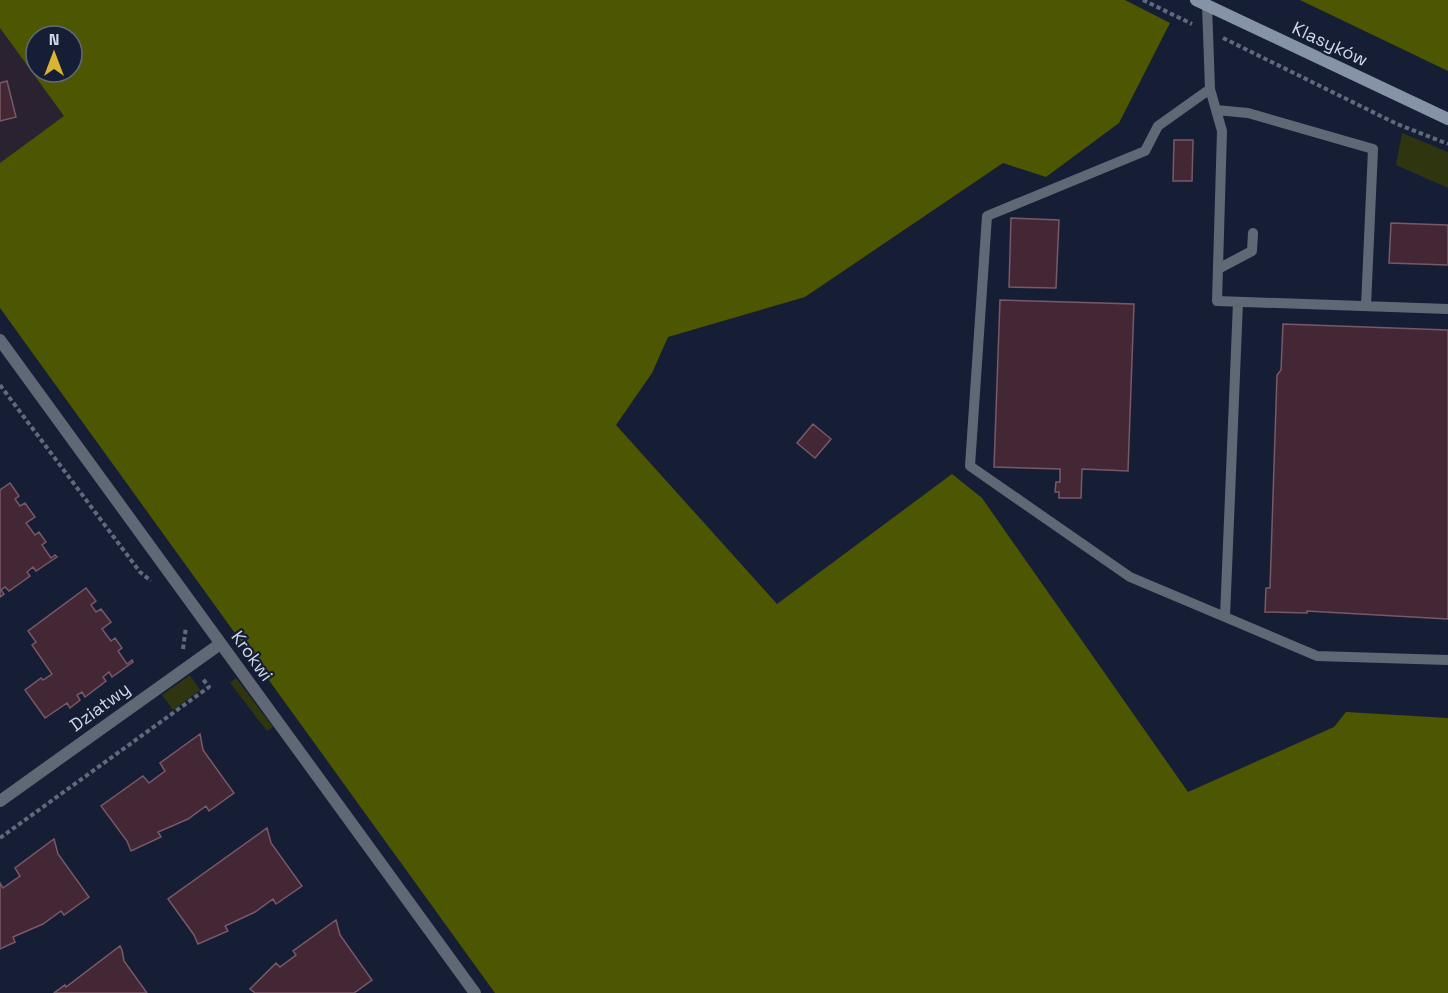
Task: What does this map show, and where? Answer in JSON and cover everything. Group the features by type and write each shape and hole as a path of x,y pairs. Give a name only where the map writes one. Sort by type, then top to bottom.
{"street":[{"name":"Klasyków","path":"1202,3 1448,119"},
{"name":"Krokwi","path":"0,340 475,993"},
{"name":"Dziatwy","path":"0,801 220,644"}],"lane":[{"path":"1202,3 1208,31 1210,88 1222,131 1217,301 1448,309"},
{"path":"1210,88 1158,126 1144,151 987,216 970,466 1130,577 1317,656 1448,660"},
{"path":"1216,110 1248,113 1373,149 1366,306"},
{"path":"1218,269 1252,251 1253,233"},
{"path":"1225,617 1238,302"}],"path":[{"path":"1143,0 1397,124 1448,144"},
{"path":"0,385 133,562 158,590"},
{"path":"0,838 209,687 183,650 187,627 180,617"}],"shaded area":[{"path":"0,28 24,60 24,84 41,84 65,116 0,163"}],"green space":[{"path":"0,0 1125,0 1170,23 1119,123 1046,177 1003,163 805,297 668,337 652,373 616,425 777,604 952,474 982,498 1188,792 1334,727 1346,712 1448,718 1448,993 495,993 0,308 0,163 64,116 41,84 84,84 84,24 24,24 24,61 0,28"},
{"path":"1300,0 1448,0 1448,71"},
{"path":"1402,133 1448,152 1448,188 1396,165"},
{"path":"190,675 200,690 173,710 162,695"},
{"path":"236,678 273,727 267,731 230,683"}],"building":[{"path":"7,81 16,117 0,121 0,83"},
{"path":"1174,140 1193,140 1192,181 1173,181"},
{"path":"1011,218 1059,220 1056,288 1009,287"},
{"path":"1391,223 1448,225 1448,265 1389,263"},
{"path":"1000,300 1134,304 1128,471 1082,469 1081,498 1059,498 1059,492 1055,492 1056,482 1060,482 1060,469 994,467"},
{"path":"1283,324 1448,330 1448,619 1307,611 1307,613 1265,612 1266,588 1270,588 1277,375 1281,370"},
{"path":"813,424 831,439 815,458 797,443"},
{"path":"10,483 19,496 15,499 20,506 25,503 35,517 26,523 35,535 39,532 46,542 42,545 51,558 55,555 57,557 36,571 33,567 27,572 30,576 9,591 5,587 1,590 4,594 0,597 0,490"},
{"path":"86,588 96,601 91,605 96,612 101,609 111,622 102,629 111,641 115,638 122,648 118,651 127,664 132,660 133,662 112,677 109,672 103,677 106,681 85,697 82,692 77,695 80,700 70,708 67,703 45,718 25,690 41,678 43,680 52,674 32,645 36,642 28,631"},
{"path":"200,734 203,750 234,793 209,811 206,806 188,819 158,832 161,837 131,851 127,841 101,806 143,776 149,783 165,771 160,763"},
{"path":"267,828 271,843 302,886 276,904 273,899 255,912 225,926 228,931 198,944 168,899"},
{"path":"54,839 58,854 89,897 64,915 61,911 43,924 13,937 15,942 0,949 0,883 3,888 20,876 15,868"},
{"path":"336,920 340,935 372,980 354,993 255,993 250,989 276,963 280,967 296,955 293,951"},
{"path":"120,946 124,961 147,993 54,993 65,985 66,987"}]}
